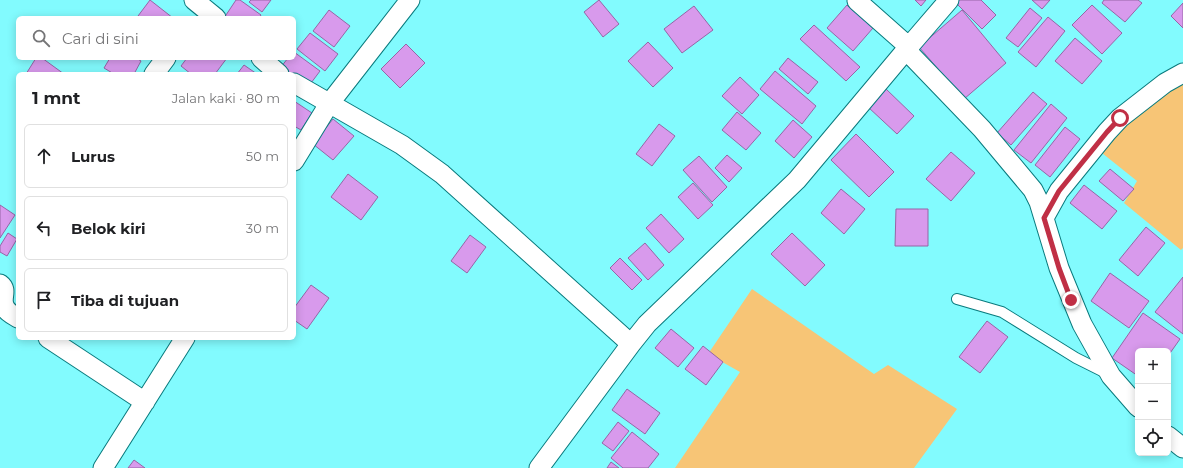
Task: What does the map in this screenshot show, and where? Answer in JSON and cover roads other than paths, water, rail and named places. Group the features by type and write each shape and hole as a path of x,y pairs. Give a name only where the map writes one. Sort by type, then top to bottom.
{"street":[{"path":"296,158 329,104 410,0"},
{"path":"539,468 647,324 797,180 949,0"},
{"path":"857,1 907,48 982,129 1023,176 1033,190 1039,202 1059,268 1082,324 1111,376 1135,404"},
{"path":"156,72 164,60"},
{"path":"263,60 277,72"},
{"path":"1044,218 1059,191 1120,118 1165,83 1183,73"},
{"path":"296,84 402,145 442,174 631,344"},
{"path":"0,284 4,291 4,307 7,311 16,317"},
{"path":"51,340 145,402"},
{"path":"103,468 184,340"},
{"path":"1171,438 1183,448"}],"lane":[{"path":"957,299 1002,312 1076,358 1111,376"}]}
